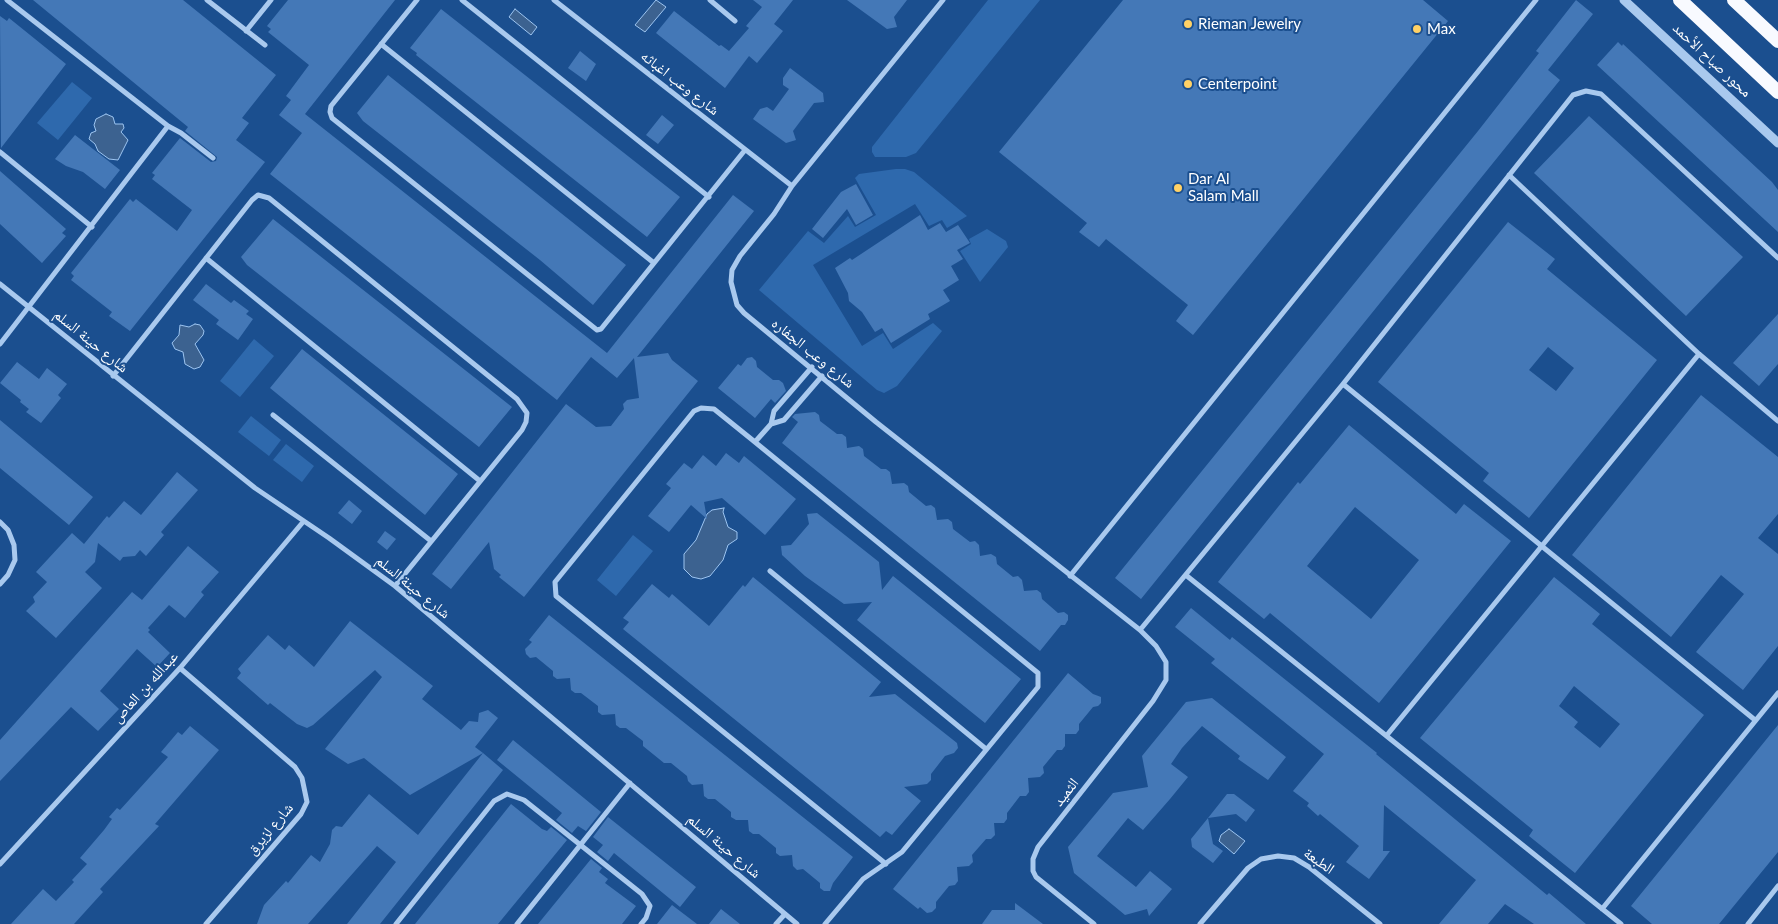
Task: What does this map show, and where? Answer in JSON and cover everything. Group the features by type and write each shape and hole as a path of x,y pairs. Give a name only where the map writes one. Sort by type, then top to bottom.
{"highway":[{"name":"محور صباح الأحمد","path":"1680,0 1778,92"},
{"path":"1734,0 1778,41"}],"street":[{"path":"7,0 168,126 213,158"},
{"path":"207,0 265,46"},
{"path":"246,31 271,0"},
{"path":"418,0 331,106 332,118 597,330 601,329 745,150"},
{"path":"462,0 709,197"},
{"name":"شارع وعب اغباثه","path":"554,0 792,186"},
{"path":"710,0 735,20"},
{"name":"شارع وعب الجفاره","path":"943,0 792,186 774,214 740,256 732,270 730,282 737,305 744,313 822,376 1140,630 1156,646 1166,662"},
{"path":"1070,576 1536,0"},
{"name":"محور صباح الأحمد","path":"1624,0 1778,143"},
{"path":"381,44 654,263"},
{"path":"1140,630 1187,576 1343,384 1574,95 1586,91 1600,94 1778,258"},
{"path":"0,344 168,126"},
{"path":"0,152 92,226"},
{"path":"1509,175 1699,354 1778,421"},
{"path":"113,376 252,200 258,196 266,196 517,398 527,413 526,422 394,586"},
{"path":"206,258 480,481"},
{"name":"شارع حينة السلم","path":"0,284 255,488 329,538 394,586 798,924"},
{"path":"1387,735 1699,354"},
{"path":"755,442 771,424 774,411 812,367"},
{"path":"771,424 784,420 822,376"},
{"path":"1343,384 1755,720"},
{"path":"825,924 863,879 886,864 902,852 1038,687 1038,673 714,409 701,408 694,411 555,582 554,592 559,600 886,864"},
{"path":"273,415 431,542"},
{"path":"0,522 8,530 14,545 15,560 8,575 0,584"},
{"name":"عبدالله بن العاص","path":"0,864 180,668 303,522"},
{"path":"770,571 986,749"},
{"path":"1187,576 1621,924"},
{"name":"الثميد","path":"1094,924 1036,877 1033,871 1034,859 1038,847 1153,701 1166,680 1166,662"},
{"name":"شارع لزيرق","path":"180,668 295,767 302,778 307,802 301,814 206,924"},
{"path":"1602,909 1778,693"},
{"path":"517,924 630,783"},
{"path":"396,924 500,796 508,794 524,800 648,900 649,912 641,924"},
{"name":"الطبعة","path":"1200,924 1248,868 1262,859 1278,856 1294,858 1309,866 1380,924"},
{"path":"1748,924 1778,886"},
{"path":"776,924 785,914"}],"shaded area":[{"path":"656,0 666,7 645,32 635,25"},
{"path":"988,0 1040,0 916,153 906,157 875,157 872,147"},
{"path":"515,9 537,27 531,35 509,17"},
{"path":"72,82 92,98 58,140 37,123"},
{"path":"106,114 113,117 115,124 123,124 124,128 121,132 128,140 118,160 109,159 98,151 95,144 89,139 91,133 96,131 94,125 96,119"},
{"path":"896,169 914,172 967,216 947,228 942,220 929,226 915,204 813,265 862,346 883,333 893,349 933,323 942,331 897,386 884,393 877,390 759,290 808,231 824,243 848,216 855,227 876,215 855,178 859,174"},
{"path":"987,229 1006,241 1008,247 980,282 960,251 971,244 969,239"},
{"path":"195,324 200,325 204,331 195,344 204,360 200,367 194,369 185,364 183,352 175,349 172,343 179,335 180,325 189,327"},
{"path":"254,339 274,356 240,397 220,381"},
{"path":"251,416 281,440 269,456 238,432"},
{"path":"286,444 314,466 302,482 273,460"},
{"path":"724,508 723,512 728,527 737,532 737,539 728,545 723,560 710,576 701,579 692,577 684,569 684,554 696,540 707,514 712,510"},
{"path":"633,535 653,551 616,596 597,580"},
{"path":"1229,829 1245,841 1234,854 1219,841 1221,835"}],"building":[{"path":"33,0 183,0 276,75 242,118 249,123 236,140 265,162 130,331 109,316 112,312 71,280 74,276 71,273 130,199 133,202 136,199 177,231 192,210 152,179 155,175 152,173 180,138 211,162 216,161 217,157 185,131 188,127"},
{"path":"288,0 395,0 305,114 607,353 733,195 754,211 637,357 668,353 672,360 698,381 524,597 499,577 501,575 494,569 489,542 451,589 432,574 566,404 596,427 611,426 624,409 623,404 627,400 639,398 634,358 617,378 591,357 557,400 270,174 302,133 279,115 291,100 286,96 309,65 268,32 271,29 267,26"},
{"path":"753,0 793,0 774,24 783,31 757,63 749,56 725,88 656,33 674,11 719,46 721,45 729,51 749,28 746,26 762,7"},
{"path":"847,0 907,0 894,17 897,27 887,29"},
{"name":"Dar Al Salam Mall","path":"1123,0 1423,0 1448,21 1193,335 1176,321 1188,305 1106,239 1099,247 1079,232 1087,223 999,152"},
{"path":"1576,0 1593,14 1548,70 1560,80 1141,599 1115,578 1478,131 1539,53 1536,51"},
{"path":"441,9 680,197 647,237 416,55 417,53 410,48"},
{"path":"0,16 7,21 9,18 66,64 1,148"},
{"path":"1618,42 1622,46 1623,44 1772,182 1778,190 1778,232 1597,65"},
{"path":"580,51 596,64 586,81 568,68"},
{"path":"790,68 823,93 824,102 814,103 793,131 796,140 786,143 753,119 760,109 767,107 773,111 789,89 783,85 783,78"},
{"path":"388,75 626,265 593,305 540,260 363,121 357,113"},
{"path":"662,115 674,125 658,144 646,135"},
{"path":"1589,116 1743,257 1686,316 1534,173"},
{"path":"75,135 120,170 105,189 83,172 66,166 55,159"},
{"path":"0,171 66,229 62,233 66,236 42,263 0,224"},
{"path":"856,184 873,215 856,225 847,209 823,238 812,229 841,192"},
{"path":"920,215 928,230 940,223 946,232 958,225 970,243 957,250 963,259 951,266 959,280 943,290 950,301 928,314 930,319 891,343 882,328 875,332 862,312 849,301 848,293 835,268 850,258 852,260"},
{"path":"273,219 512,407 479,447 247,265 241,257"},
{"path":"1508,222 1555,259 1547,269 1657,360 1529,518 1483,481 1489,473 1378,382","holes":["1548,347 1574,368 1556,391 1529,370"]},
{"path":"206,284 231,303 234,300 249,311 246,314 253,319 238,340 216,324 219,320 193,300"},
{"path":"1778,314 1778,364 1759,386 1733,363"},
{"path":"302,349 458,474 425,515 270,388"},
{"path":"752,357 756,361 757,367 773,380 779,380 783,383 786,391 775,403 771,399 755,418 718,388 738,364 741,366 747,358"},
{"path":"17,362 39,379 47,368 67,384 58,395 61,398 41,423 26,412 29,409 20,402 21,400 0,383"},
{"path":"1701,395 1778,457 1778,514 1758,538 1778,554 1778,646 1743,690 1696,652 1744,594 1721,575 1671,637 1572,555"},
{"path":"815,412 819,415 820,421 837,434 842,434 846,437 847,448 859,446 863,449 864,456 881,469 886,469 890,472 892,484 904,483 908,486 909,492 926,506 931,505 935,508 937,520 948,519 952,522 953,529 970,542 975,541 979,545 980,556 991,554 996,557 997,564 1013,577 1018,576 1022,580 1024,591 1037,590 1041,593 1042,599 1058,613 1064,612 1068,615 1065,625 1061,625 1040,651 782,443 798,422 792,417 795,414"},
{"path":"0,420 93,497 69,525 0,468"},
{"path":"1349,425 1456,514 1464,504 1511,541 1379,703 1270,613 1264,619 1218,582 1298,482 1300,484","holes":["1355,507 1419,560 1371,619 1307,566"]},
{"path":"726,453 739,463 744,456 796,499 765,535 722,498 704,502 707,519 691,505 669,532 648,516 671,488 666,484 684,463 692,469 703,455 716,466"},
{"path":"177,472 198,490 161,532 164,535 146,556 140,550 135,556 123,557 120,561 98,543 95,562 85,572 102,588 56,638 26,611 35,602 33,597 47,582 36,572 72,533 84,544 107,516 109,518 124,501 141,515"},
{"path":"349,500 362,511 352,524 338,513"},
{"path":"817,513 879,562 882,590 893,576 1021,679 985,723 857,620 872,602 844,604 805,576 782,555 781,546 791,545 809,524 807,514"},
{"path":"385,531 396,539 387,550 377,542"},
{"path":"188,546 219,572 201,592 204,595 185,618 169,605 148,628 150,630 148,632 170,653 157,667 137,649 100,691 119,709 98,731 71,707 0,781 0,740 132,592 142,600"},
{"path":"753,577 881,682 869,697 895,694 957,743 958,748 954,753 945,756 931,774 931,780 927,784 904,787 921,801 892,835 886,831 880,837 623,629 629,622 623,618 652,584 669,598 672,594 709,626 743,585 745,587"},
{"path":"1554,577 1600,614 1592,624 1704,715 1575,873 1529,836 1533,830 1420,738","holes":["1574,686 1620,724 1600,748 1574,727 1578,722 1559,706"]},
{"path":"1191,608 1230,640 1232,637 1377,753 1547,895 1549,893 1586,924 1534,924 1505,904 1488,924 1439,924 1476,880 1384,805 1383,851 1390,851 1369,879 1346,862 1359,846 1320,814 1318,816 1307,806 1309,803 1293,791 1324,754 1211,663 1215,659 1175,627"},
{"path":"549,615 853,857 833,883 830,891 824,891 820,888 820,883 803,869 797,870 793,866 792,855 780,856 776,853 776,848 759,834 753,834 749,831 748,820 736,820 731,817 731,812 715,799 708,799 704,796 703,784 692,785 688,781 687,776 671,763 664,763 643,746 643,741 626,728 620,728 616,725 615,714 602,715 598,712 598,706 581,693 575,693 571,690 570,678 557,679 553,676 553,671 536,657 530,658 526,654 525,649 532,642 529,640"},
{"path":"350,621 433,686 422,699 461,730 469,721 478,722 479,713 488,710 498,718 475,747 483,753 410,795 364,758 348,764 325,749 382,677 375,670 313,725 307,728 297,724 270,703 268,705 237,678 241,673 238,669 268,635 285,650 289,645 314,667"},
{"path":"1068,673 1093,694 1101,697 1101,703 1093,707 1079,724 1079,730 1076,734 1065,734 1065,746 1062,750 1057,750 1043,767 1044,773 1040,777 1028,778 1029,792 1026,796 1020,796 1007,813 1007,819 1004,823 994,823 995,835 991,839 986,839 972,855 973,862 969,866 957,867 958,881 955,885 949,886 936,902 936,908 932,912 927,913 920,907 918,909 893,889"},
{"path":"1212,698 1286,757 1268,780 1238,759 1240,756 1202,726 1182,748 1171,764 1188,777 1143,830 1128,818 1097,856 1136,887 1150,871 1172,889 1149,916 1147,909 1125,915 1074,873 1068,847 1113,793 1148,787 1142,756 1186,702"},
{"path":"1778,725 1778,852 1719,924 1652,924 1631,906"},
{"path":"190,726 219,750 155,824 159,826 100,889 103,892 74,924 11,924 43,889 56,901 74,882 72,880 87,864 80,858 112,819 109,817 117,808 120,810 168,757 161,752 178,732 182,735"},
{"path":"513,740 601,812 586,831 578,826 572,833 556,820 562,813 497,760"},
{"path":"483,753 503,770 380,924 347,924 396,862 377,846 308,924 257,924 264,905 286,881 288,883 311,855 320,862 330,844 332,830 336,826 342,827 369,794 418,835"},
{"path":"1227,794 1234,794 1255,810 1246,822 1236,814 1208,818"},
{"path":"511,804 542,829 547,831 551,827 567,840 498,924 415,924"},
{"path":"608,817 696,887 680,907 614,853 608,861 597,852 603,845 593,837"},
{"path":"1208,818 1213,844 1223,851 1213,863 1192,847 1191,839"},
{"path":"591,859 602,868 599,872 608,879 605,883 636,906 622,924 538,924"},
{"path":"1015,903 1043,924 982,924 992,910 1015,910"},
{"path":"672,905 697,924 657,924"},
{"path":"721,909 740,924 709,924"}],"place":[{"name":"Rieman Jewelry","path":"1188,24"},
{"name":"Max","path":"1417,29"},
{"name":"Centerpoint","path":"1188,84"},
{"name":"Dar Al Salam Mall","path":"1178,188"}]}
